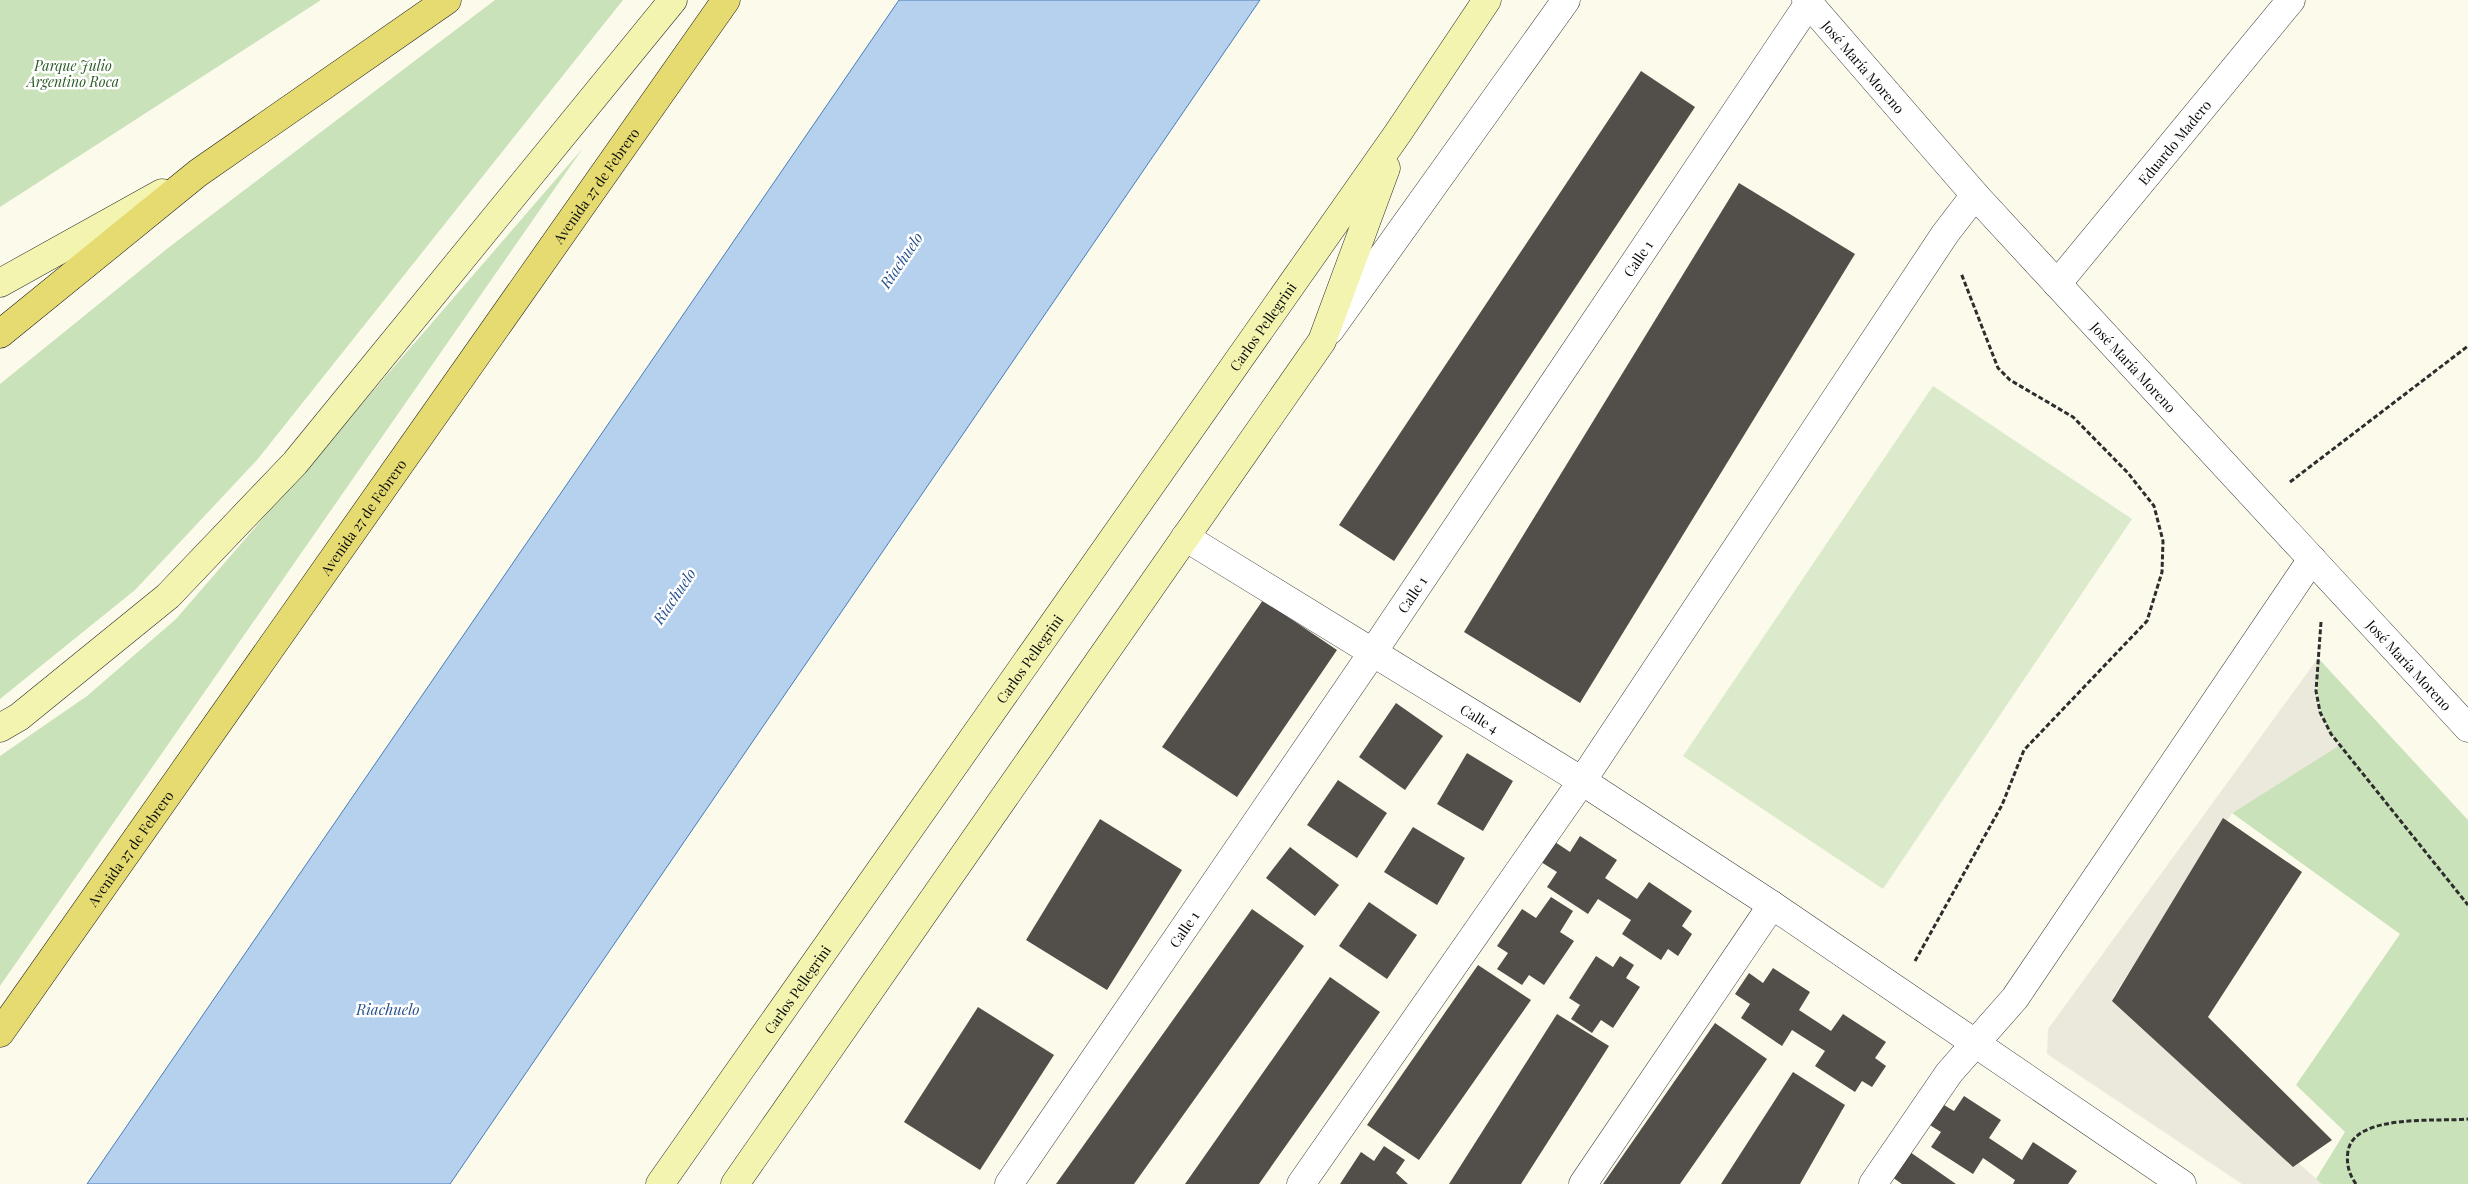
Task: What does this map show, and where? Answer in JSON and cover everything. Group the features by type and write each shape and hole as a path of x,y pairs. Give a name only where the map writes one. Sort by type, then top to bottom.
{"main road":[{"path":"0,334 198,173 447,0"},
{"path":"0,728 19,717 168,596 295,463 673,0"},
{"name":"Avenida 27 de Febrero","path":"0,1033 726,0"},
{"name":"Carlos Pellegrini","path":"660,1184 1398,133 1487,0"},
{"name":"Carlos Pellegrini","path":"735,1184 1322,341 1398,133"},
{"path":"0,283 198,173"}],"street":[{"name":"Carlos Pellegrini","path":"1322,341 1566,0"},
{"name":"Eduardo Madero","path":"2057,284 2291,0"},
{"name":"José María Moreno","path":"1807,1 1975,195 2468,728"},
{"name":"Calle 1","path":"1009,1184 1373,652 1807,1"},
{"path":"1301,1184 1582,781 1945,234 1975,195"},
{"name":"Calle 4","path":"1185,536 1582,781 1772,905 1899,990 1976,1045 2146,1174 2182,1184"},
{"path":"1873,1184 1949,1073 2016,998 2318,566"},
{"path":"1583,1184 1772,905"}],"path":[{"path":"1899,990 2002,805 2024,750 2147,621 2162,572 2163,541 2154,506 2128,473 2073,417 2010,380 1998,368 1945,234"},
{"path":"2262,505 2325,454 2468,346"},
{"path":"2318,566 2316,691 2320,712 2331,734 2468,905"},
{"path":"2356,1184 2351,1177 2347,1162 2349,1148 2356,1138 2368,1128 2387,1124 2468,1119"}],"green space":[{"name":"Parque Julio Argentino Roca","path":"0,0 321,0 0,207"},
{"path":"495,0 623,0 257,460 135,590 0,699 0,384 168,248"},
{"path":"583,148 0,986 0,756 87,696 176,619"},
{"path":"1933,386 2132,519 1883,889 1683,756"},
{"path":"2318,658 2468,820 2468,1184 2321,1184 2316,1179 2345,1132 2296,1085 2400,934 2232,813 2339,745 2326,724 2319,704 2317,682"}],"shaded area":[{"path":"2318,658 2316,691 2320,711 2331,734 2340,745 2232,813 2113,997 2322,1184 2242,1184 2047,1054 2048,1029"}],"water":[{"name":"Riachuelo","path":"899,0 1260,0 450,1184 87,1184"}],"building":[{"path":"1641,71 1695,107 1394,561 1339,525"},
{"path":"1739,183 1855,254 1580,703 1464,632"},
{"path":"1263,600 1337,650 1237,797 1162,747"},
{"path":"1396,703 1443,736 1405,790 1359,757"},
{"path":"1467,753 1513,781 1483,831 1437,804"},
{"path":"1338,780 1387,813 1357,858 1307,825"},
{"path":"2223,818 2302,872 2208,1017 2332,1140 2293,1167 2112,1001"},
{"path":"1100,819 1182,870 1107,990 1026,940"},
{"path":"1413,827 1465,858 1437,905 1384,872"},
{"path":"1580,836 1617,860 1605,878 1637,899 1649,882 1692,911 1682,926 1692,934 1678,956 1668,949 1661,960 1622,934 1631,920 1598,899 1588,914 1547,887 1557,872 1541,862 1555,842 1570,852"},
{"path":"1290,847 1339,885 1315,916 1266,878"},
{"path":"1551,897 1573,911 1560,932 1574,941 1544,985 1529,975 1522,985 1497,969 1508,953 1497,946 1522,909 1536,918"},
{"path":"1369,902 1417,935 1387,979 1339,946"},
{"path":"1252,909 1304,946 1134,1184 1056,1184"},
{"path":"1596,956 1613,967 1620,956 1634,965 1626,978 1640,987 1613,1028 1601,1020 1592,1033 1571,1019 1580,1005 1569,998"},
{"path":"1478,965 1531,1000 1419,1160 1367,1125"},
{"path":"1773,968 1810,992 1799,1010 1831,1031 1843,1014 1886,1042 1875,1058 1886,1066 1872,1087 1862,1081 1855,1092 1815,1066 1825,1051 1792,1030 1782,1046 1741,1018 1750,1004 1735,994 1749,973 1763,983"},
{"path":"1330,977 1380,1012 1259,1184 1185,1184"},
{"path":"978,1007 1054,1055 980,1170 904,1122"},
{"path":"1557,1014 1609,1046 1521,1184 1449,1184"},
{"path":"1715,1023 1767,1059 1680,1184 1603,1184"},
{"path":"1793,1072 1845,1105 1800,1184 1721,1184"},
{"path":"1964,1096 2001,1120 1989,1138 2022,1160 2033,1142 2077,1171 2068,1184 2013,1184 2015,1180 1983,1158 1973,1174 1931,1147 1941,1132 1925,1122 1939,1102 1954,1111"},
{"path":"1384,1146 1405,1160 1396,1173 1408,1184 1340,1184 1361,1152 1374,1161"},
{"path":"1910,1152 1956,1184 1902,1184 1892,1177"}]}
